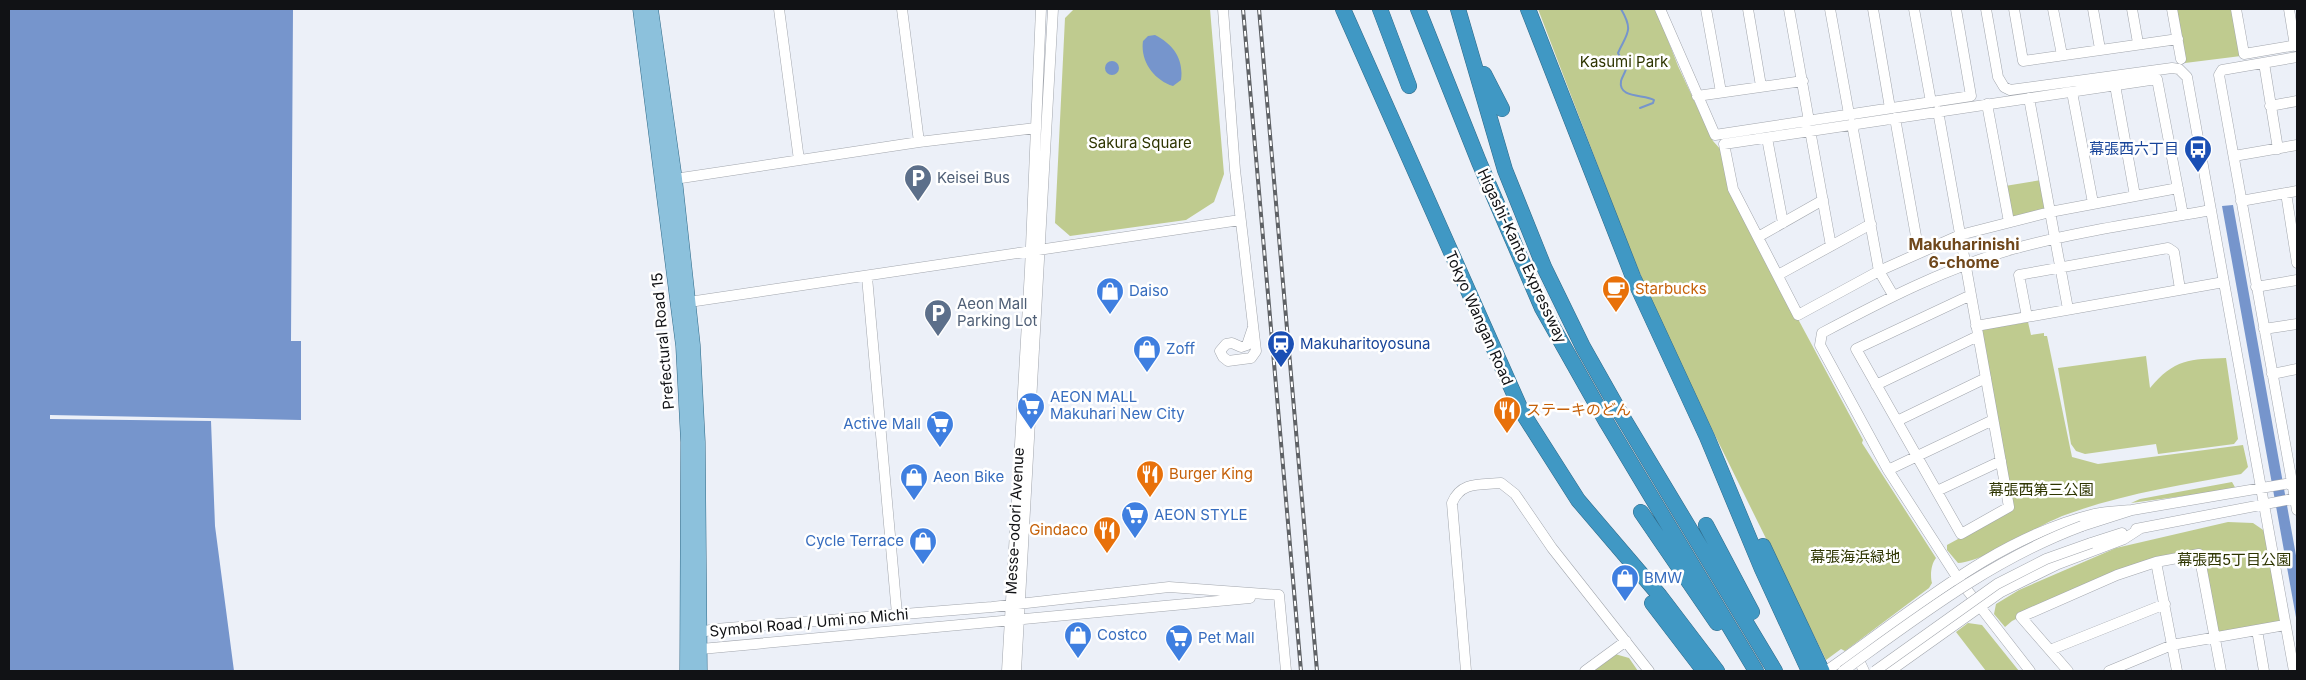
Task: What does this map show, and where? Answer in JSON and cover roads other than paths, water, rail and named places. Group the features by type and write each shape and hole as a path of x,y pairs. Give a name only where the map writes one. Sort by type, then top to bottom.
{"highway":[{"name":"Tokyo Wangan Road","path":"1344,9 1522,412 1578,500 1682,624 1717,671"},
{"path":"1348,9 1350,25"},
{"path":"1380,9 1409,86"},
{"name":"Higashi-Kanto Expressway","path":"1418,9 1483,170 1542,308 1602,415 1755,671"},
{"name":"Higashi-Kanto Expressway","path":"1458,9 1505,170 1544,267 1622,416 1776,671"},
{"path":"1528,9 1634,277 1723,476 1762,569 1809,671"},
{"path":"1467,36 1502,109"},
{"path":"1522,412 1528,429 1571,502 1704,671"},
{"path":"1723,476 1733,484 1822,671"},
{"path":"1640,512 1739,654 1755,671"},
{"path":"1706,525 1766,640 1776,671"}],"main road":[{"name":"Prefectural Road 15","path":"640,9 689,302 696,397 701,632 700,671"},
{"name":"Prefectural Road 15","path":"651,9 669,180 686,389 688,442 687,671"}],"street":[{"path":"779,9 799,160"},
{"path":"902,9 919,142"},
{"name":"Messe-odori Avenue","path":"1015,604 1041,9"},
{"name":"Messe-odori Avenue","path":"1007,671 1014,620 1040,250 1053,9"},
{"path":"1223,9 1240,220 1253,327"},
{"path":"1660,9 1715,135 1810,126 1893,113 1938,111 2157,79 2183,215"},
{"path":"1706,9 1721,92"},
{"path":"1748,9 1761,86"},
{"path":"1789,9 1831,246"},
{"path":"1830,9 1879,271 1892,296"},
{"path":"1873,9 1920,253"},
{"path":"1914,9 1931,102"},
{"path":"1893,113 1931,102 1971,96 1956,9"},
{"path":"1986,9 1998,77 2004,87 2010,90 2153,69 2172,68 2187,77 2267,504 2285,625 2294,671"},
{"path":"2014,9 2024,61 2138,43 2178,39"},
{"path":"2054,9 2062,55"},
{"path":"2093,9 2100,49"},
{"path":"2132,9 2138,43"},
{"path":"2172,9 2181,59"},
{"path":"2236,9 2244,54 2296,46 2289,9"},
{"path":"2297,57 2220,72 2256,287 2297,510"},
{"path":"2264,63 2278,149"},
{"path":"1697,96 1803,81"},
{"path":"2115,85 2136,196"},
{"path":"2072,92 2092,203"},
{"path":"2029,98 2068,310"},
{"path":"2270,106 2297,101"},
{"path":"1987,104 2009,222"},
{"path":"1938,111 1965,265 1971,295 2009,507 1961,534 1856,349 1971,295"},
{"path":"1810,126 1767,138 1724,144 1733,189 1798,315 1879,271 1960,235 2050,212 2178,188"},
{"path":"669,180 919,142 1036,128"},
{"path":"1767,138 1783,223"},
{"path":"2234,156 2297,146"},
{"path":"2241,201 2297,192"},
{"path":"2286,193 2295,236 2297,263"},
{"path":"1758,237 1823,200"},
{"path":"2030,671 1978,607 1888,470 1820,345 1822,333 1892,296 1965,265 2012,249 2055,239 2211,210"},
{"path":"689,302 1240,220"},
{"path":"1778,276 1870,224"},
{"path":"2027,317 2019,275 2168,248 2174,252 2180,289"},
{"path":"867,277 898,614"},
{"path":"2256,287 2297,280"},
{"path":"1876,385 1977,331 2027,317 2224,282"},
{"path":"2264,329 2297,324"},
{"path":"2272,374 2297,370"},
{"path":"1897,421 1986,378"},
{"path":"1888,470 1993,420"},
{"path":"1937,491 2001,461"},
{"path":"1466,671 1452,503 1459,491 1469,485 1501,483 1508,486 1552,548 1649,671"},
{"path":"1826,671 1957,577 2008,548 2065,523 2096,513 2132,510 2292,483"},
{"path":"1875,671 1997,584 2046,559 2141,528 2294,499"},
{"path":"1843,671 1981,574 2011,557 2082,526 2132,510"},
{"path":"1890,671 1978,607 2026,579 2086,552 2124,539 2141,528"},
{"path":"2068,671 2021,617 2117,575 2156,562 2199,554 2221,671"},
{"path":"2156,562 2177,671"},
{"name":"Symbol Road / Umi no Michi","path":"687,644 701,632 715,629 1015,604 1169,587 1279,595"},
{"path":"1279,595 1286,671"},
{"name":"Symbol Road / Umi no Michi","path":"687,644 701,648 1014,620 1171,603 1279,595"},
{"path":"2050,650 2165,604"},
{"name":"Messe-odori Avenue","path":"1014,620 1016,671"},
{"path":"2109,671 2172,645 2285,625"},
{"path":"2257,630 2264,671"},
{"path":"1585,671 1626,640"},
{"path":"1855,652 1864,671"}],"water":[{"path":"9,9 293,9 291,341 301,341 301,420 50,415 50,419 211,421 215,526 234,671 9,671"},
{"path":"1155,35 1172,48 1179,59 1181,80 1173,86 1154,74 1146,62 1143,41 1148,36"},
{"path":"1112,61 1117,63 1119,68 1117,73 1112,75 1107,73 1105,68 1107,63"},
{"path":"2233,205 2297,561 2297,623 2222,206"}],"waterway":[{"path":"1621,9 1628,27 1628,32 1618,53 1626,69 1621,81 1621,87 1624,91 1633,95 1654,100 1653,103 1640,108"}],"railway":[{"path":"1243,9 1301,671"},
{"path":"1259,9 1317,671"}],"place":[{"name":"幕張西六丁目","path":"2198,173"},
{"name":"Keisei Bus","path":"918,202"},
{"name":"Starbucks","path":"1616,313"},
{"name":"Daiso","path":"1110,315"},
{"name":"Aeon Mall Parking Lot","path":"938,337"},
{"name":"Makuharitoyosuna","path":"1281,368"},
{"name":"Zoff","path":"1147,373"},
{"name":"AEON MALL Makuhari New City","path":"1031,430"},
{"name":"ステーキのどん","path":"1507,434"},
{"name":"Active Mall","path":"940,448"},
{"name":"Burger King","path":"1150,498"},
{"name":"Aeon Bike","path":"914,501"},
{"name":"AEON STYLE","path":"1135,539"},
{"name":"Gindaco","path":"1107,554"},
{"name":"Cycle Terrace","path":"923,565"},
{"name":"BMW","path":"1625,602"},
{"name":"Costco","path":"1078,659"},
{"name":"Pet Mall","path":"1179,662"}],"district":[{"name":"Makuharinishi 6-chome","path":"1964,253"}],"park label":[{"name":"Kasumi Park","path":"1624,62"},
{"name":"Sakura Square","path":"1140,143"},
{"name":"幕張西第三公園","path":"2041,490"},
{"name":"幕張海浜緑地","path":"1855,557"},
{"name":"幕張西5丁目公園","path":"2234,560"}]}
